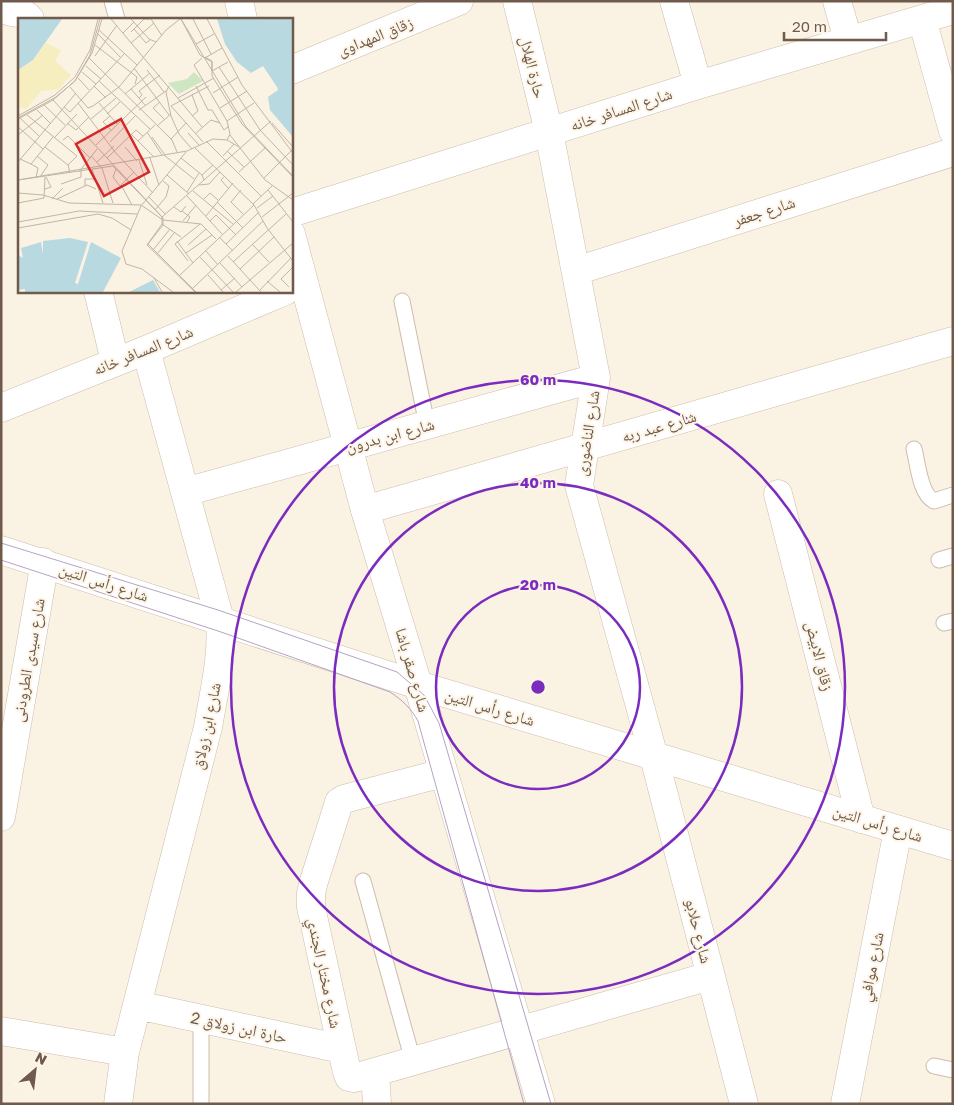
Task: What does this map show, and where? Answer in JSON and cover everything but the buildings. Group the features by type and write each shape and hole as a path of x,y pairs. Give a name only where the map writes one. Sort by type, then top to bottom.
{"street":[{"path":"239,1 243,18"},
{"name":"زقاق المهداوى","path":"292,70 459,1"},
{"name":"حارة الهلال","path":"517,1 550,132"},
{"path":"674,1 698,84"},
{"path":"837,1 848,40"},
{"path":"1,6 9,13 23,14 29,18"},
{"name":"شارع المسافر خانه","path":"292,213 698,84 953,10"},
{"path":"922,19 953,131"},
{"name":"شارع الناضورى","path":"550,132 596,378 579,485 654,757"},
{"name":"شارع جعفر","path":"576,271 953,152"},
{"name":"شارع صقر باشا","path":"292,252 294,288 348,447 541,1104"},
{"path":"98,292 115,361"},
{"name":"شارع المسافر خانه","path":"1,408 284,292"},
{"name":"شارع عبد ربه","path":"365,510 953,341"},
{"name":"شارع ابن زولاق","path":"118,1104 125,1052 208,727 218,673 221,632 220,620 146,350"},
{"name":"شارع ابن بدرون","path":"185,492 596,378"},
{"name":"زقاق الابيض","path":"778,494 861,819"},
{"name":"شارع رأس التين","path":"1,550 43,562 418,685 953,846"},
{"name":"شارع سيدى الطرودنى","path":"1,817 6,757 43,573 43,562"},
{"name":"شارع حلابو","path":"654,757 744,1104"},
{"name":"شارع مختار الجندي","path":"443,772 344,799 340,802 314,881 311,907 347,1072 350,1077 354,1078 710,976"},
{"name":"شارع موافي","path":"845,1104 898,830"},
{"name":"حارة ابن زولاق 2","path":"137,1004 342,1049"},
{"path":"1,1031 125,1052"},
{"path":"375,1072 377,1104"}],"lane":[{"path":"112,1 117,18"},
{"path":"402,301 427,425"},
{"path":"914,449 924,490 930,499 934,501 953,495"},
{"path":"362,881 413,1061"},
{"path":"201,1019 201,1104"},
{"path":"934,1066 953,1070"}],"tram line":[{"path":"1,543 218,610 397,672 424,695 439,723 551,1104"},
{"path":"1,560 221,632 390,692 406,705 418,721 524,1104"}]}
